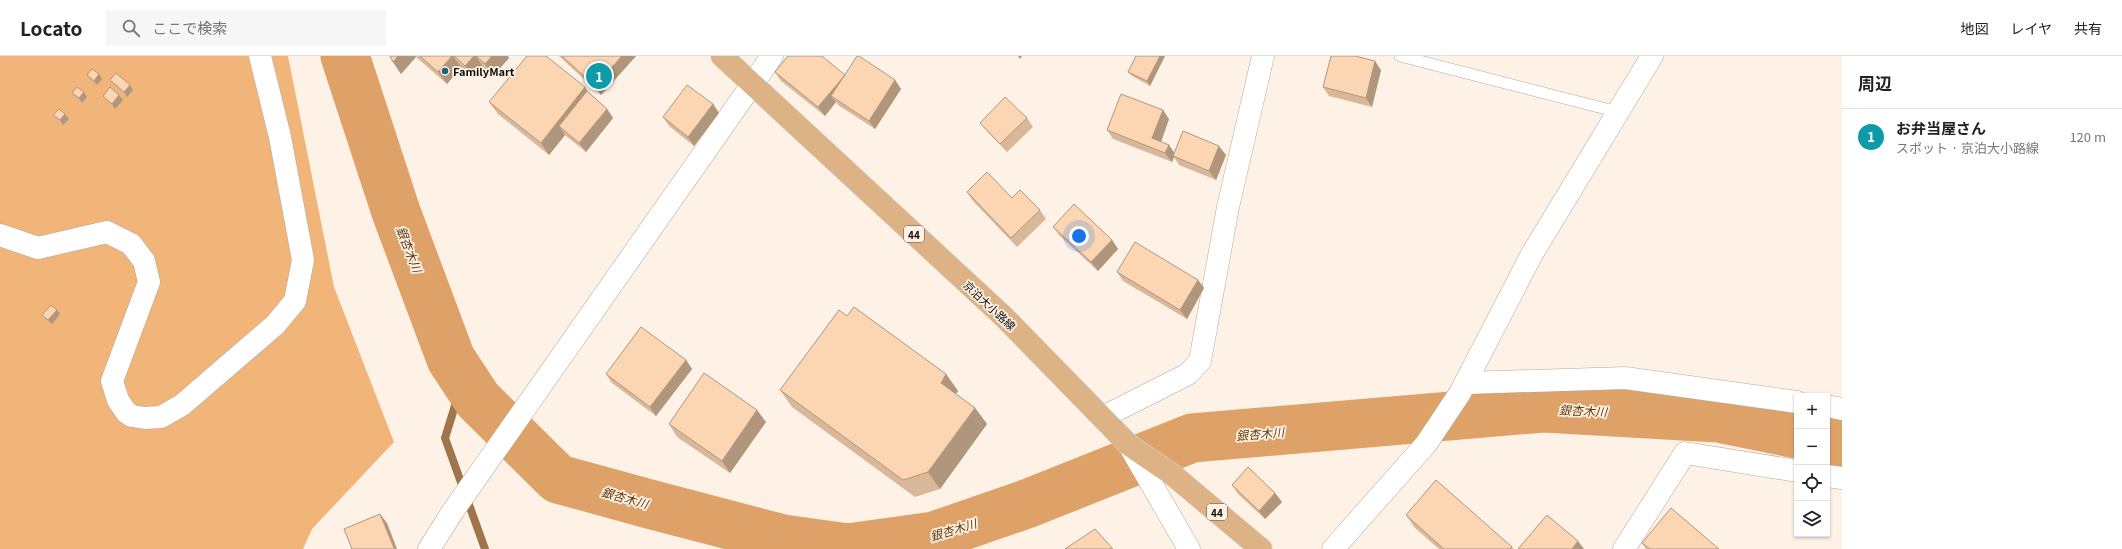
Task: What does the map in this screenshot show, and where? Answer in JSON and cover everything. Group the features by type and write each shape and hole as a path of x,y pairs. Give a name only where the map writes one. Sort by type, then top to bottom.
{"main road":[{"name":"京泊大小路線","path":"722,56 1004,317 1123,439 1173,475 1261,549"}],"street":[{"path":"0,235 38,248 107,232 131,244 144,261 149,282 112,381 118,400 126,412 132,416 145,418 161,417 182,405 275,325 295,302 300,283 303,260 280,137 260,56"},
{"path":"429,549 453,510 772,56"},
{"path":"1103,417 1188,374 1200,361 1228,206 1263,56"},
{"path":"1333,549 1426,444 1463,388 1532,254 1652,56"},
{"path":"1463,388 1625,378 1794,402"},
{"path":"1830,407 1842,409"},
{"path":"1123,439 1151,481 1189,549"},
{"path":"1624,549 1685,453 1794,471"},
{"path":"1830,476 1842,478"}],"lane":[{"path":"1400,56 1618,112"}],"shaded area":[{"path":"0,56 288,56 334,287 394,442 312,529 303,549 0,549"}],"building":[{"path":"390,56 398,56 393,62"},
{"path":"420,56 452,56 438,72"},
{"path":"454,56 474,56 465,66"},
{"path":"476,56 492,56 485,64"},
{"path":"527,56 546,56 585,87 541,143 489,102"},
{"path":"562,56 622,56 595,86"},
{"path":"788,56 822,56 845,75 818,107 775,72"},
{"path":"857,56 895,80 869,121 831,96"},
{"path":"1136,56 1160,56 1147,81 1128,72"},
{"path":"1331,56 1355,56 1375,61 1366,98 1323,87"},
{"path":"92,69 99,74 94,81 87,75"},
{"path":"116,73 130,85 124,92 110,80"},
{"path":"687,85 713,104 688,137 663,117"},
{"path":"77,87 84,92 79,98 72,93"},
{"path":"110,87 119,95 112,104 103,96"},
{"path":"587,91 607,109 579,143 559,126"},
{"path":"1121,94 1163,110 1152,138 1169,145 1165,153 1107,130"},
{"path":"1005,97 1027,118 1000,144 980,123"},
{"path":"59,109 65,114 60,120 53,115"},
{"path":"1183,131 1219,146 1209,171 1173,156"},
{"path":"987,172 1012,198 1020,190 1040,210 1011,238 967,192"},
{"path":"1074,204 1112,240 1091,262 1053,227"},
{"path":"1135,242 1198,280 1180,310 1117,272"},
{"path":"51,305 57,310 48,320 42,315"},
{"path":"854,307 946,374 941,383 975,408 928,472 903,480 780,390 839,310 847,316"},
{"path":"641,327 686,360 650,407 606,374"},
{"path":"704,373 757,410 722,461 669,424"},
{"path":"1248,467 1275,493 1259,511 1232,485"},
{"path":"1436,480 1512,547 1510,549 1444,549 1406,515"},
{"path":"1671,508 1719,549 1650,549 1642,543"},
{"path":"380,514 394,548 352,549 344,529"},
{"path":"1547,515 1578,541 1572,549 1518,549"},
{"path":"1095,529 1113,549 1065,549"}],"waterway":[{"name":"銀杏木川","path":"345,56 396,212 451,359 478,400 558,479 783,539 848,548 934,536 1029,503 1192,438 1544,408 1718,418 1794,433"},
{"path":"451,359 463,380 445,438 485,549"},
{"name":"銀杏木川","path":"1830,441 1842,443"}],"place":[{"name":"FamilyMart","path":"445,71"},
{"name":"お弁当屋さん","path":"599,76"}]}
